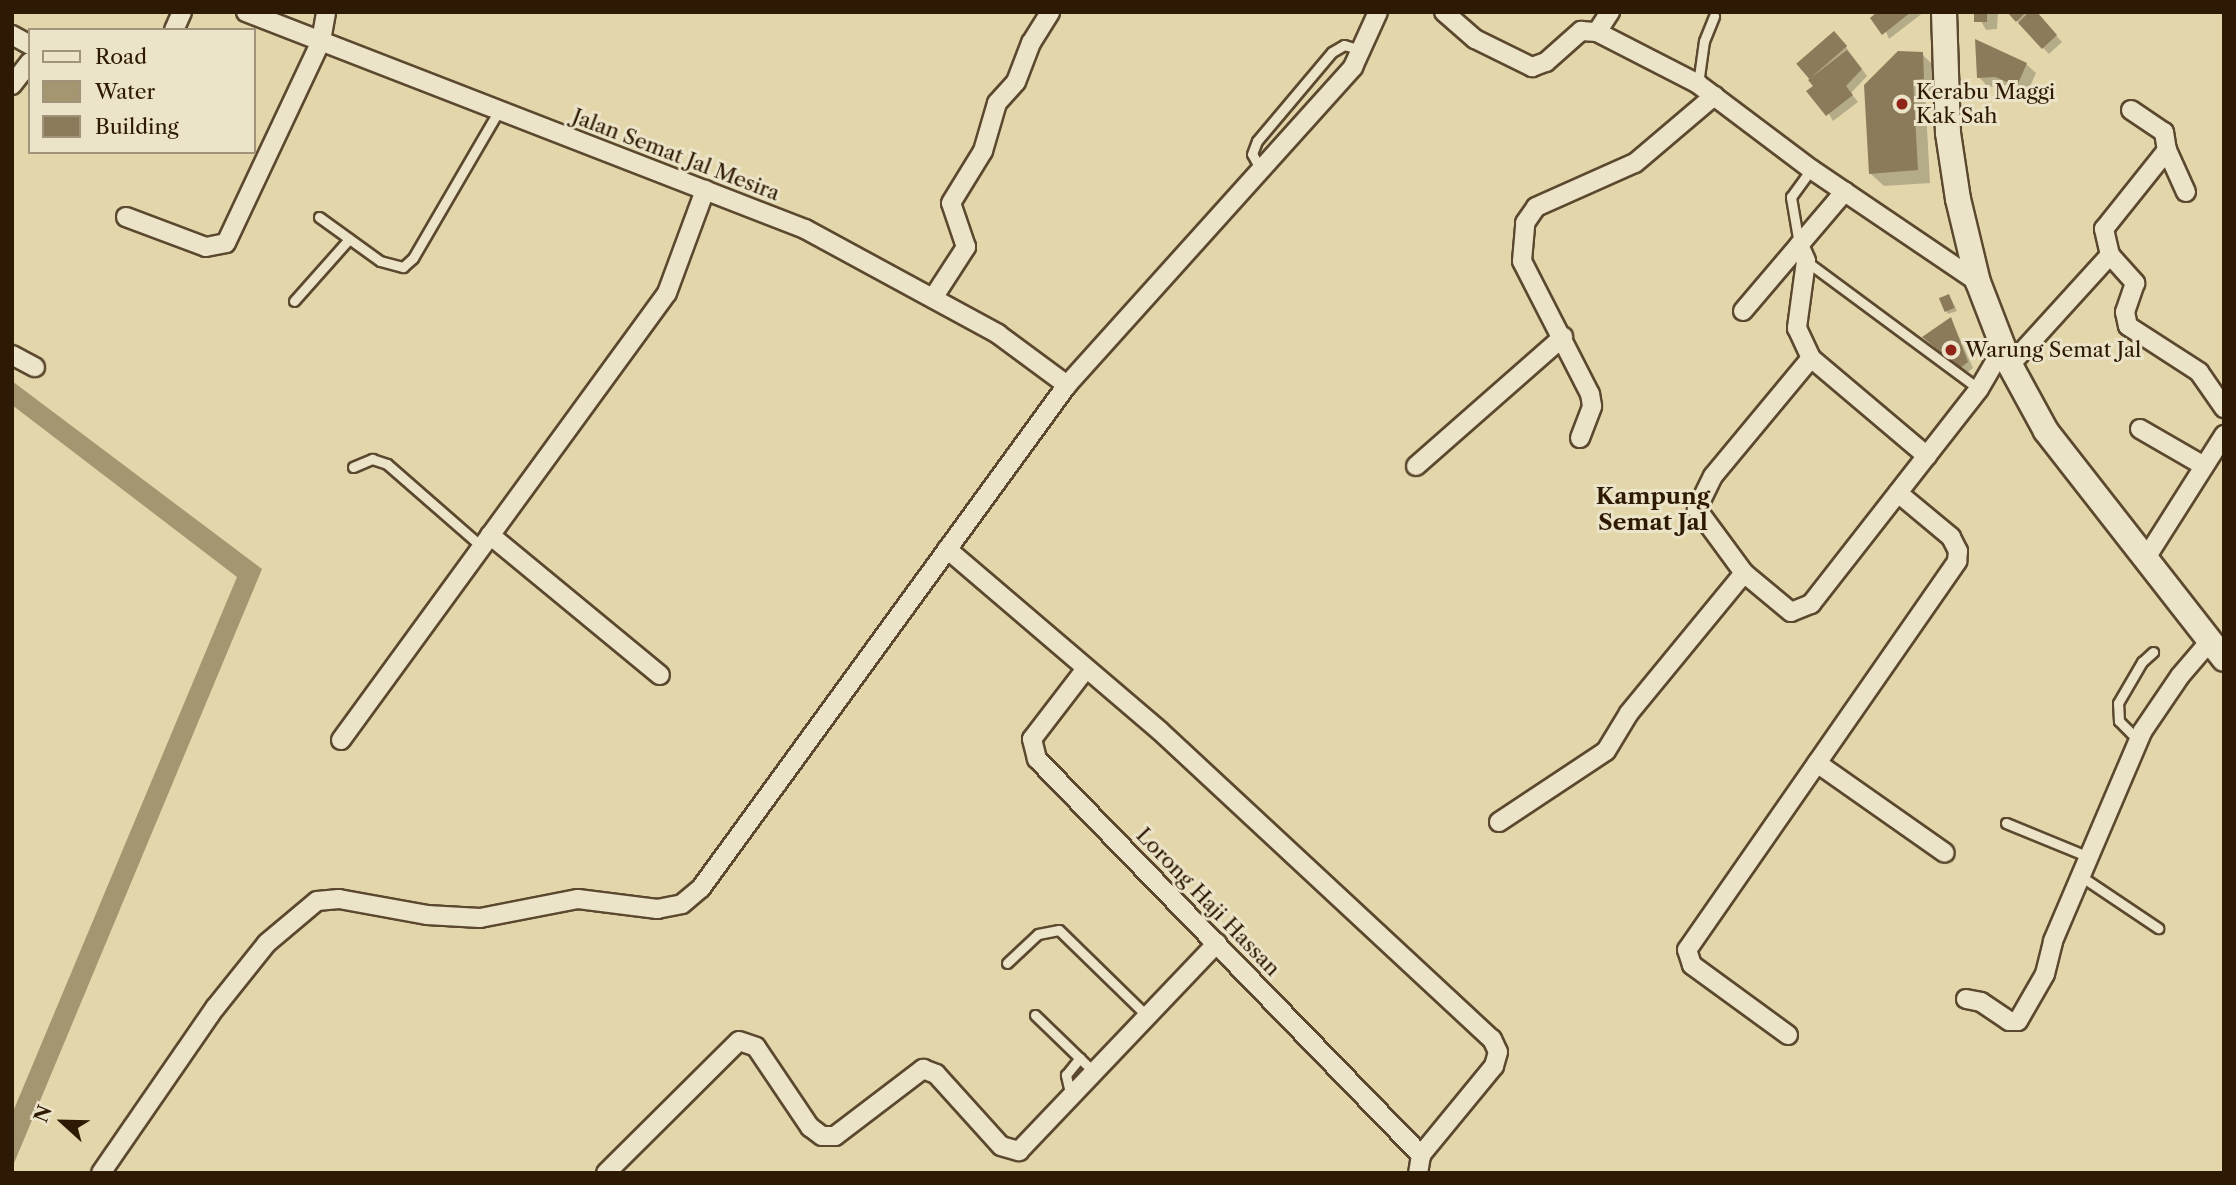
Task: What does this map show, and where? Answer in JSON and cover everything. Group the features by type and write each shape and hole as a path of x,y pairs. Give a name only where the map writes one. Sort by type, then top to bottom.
{"main road":[{"path":"1944,12 1948,133 1958,199 1978,282 2007,357 2046,430 2217,650"}],"street":[{"path":"175,28 182,12"},
{"name":"Jalan Semat Jal Mesira","path":"246,12 805,229 998,334 1067,385"},
{"path":"126,217 206,247 226,243 321,41 326,12"},
{"path":"933,298 966,247 951,203 984,151 995,106 1016,82 1029,47 1050,12"},
{"path":"104,1172 215,1008 267,943 317,901 340,899 427,915 480,918 578,898 657,909 682,904 701,888 1067,385 1353,67 1378,12"},
{"path":"1444,12 1475,39 1532,67 1546,62 1581,31 1597,32 1698,84 1811,169 1978,282"},
{"path":"1597,32 1610,12"},
{"path":"12,35 28,44"},
{"path":"12,85 28,65"},
{"path":"1580,438 1592,406 1563,337 1522,261 1521,239 1530,215 1536,206 1560,194 1635,163 1714,96"},
{"path":"2131,110 2164,132 2167,150 2186,192"},
{"path":"2167,150 2104,229 2110,255 2135,283 2125,312 2128,326 2199,372 2224,408"},
{"path":"341,740 667,293 705,190"},
{"path":"1743,311 1802,253 1845,191"},
{"path":"1802,253 1797,328 1811,358 1927,456"},
{"path":"1811,358 1713,476 1698,503 1701,519 1744,572 1784,609 1806,610 1979,389 2007,357 2110,255"},
{"path":"1416,466 1563,337"},
{"path":"12,355 35,367"},
{"path":"2140,429 2204,466"},
{"path":"2146,558 2224,435"},
{"path":"1788,1035 1714,983 1686,957 1702,925 1957,562 1958,551 1951,537 1898,493"},
{"path":"486,541 660,675"},
{"path":"947,549 1085,670 1160,731 1496,1045 1494,1066 1420,1164"},
{"path":"1499,822 1606,751 1642,696 1744,572"},
{"path":"1966,999 1981,1002 2009,1021 2018,1021 2045,974 2053,941 2138,740 2180,676 2217,650"},
{"name":"Lorong Haji Hassan","path":"1085,670 1036,733 1033,753 1217,943 1420,1164"},
{"path":"1817,763 1945,853"},
{"path":"606,1173 739,1041 755,1047 810,1127 822,1136 835,1136 918,1069 936,1074 1001,1146 1012,1151 1026,1147 1217,943"}],"lane":[{"path":"1698,84 1704,41 1714,16"},
{"path":"1261,170 1252,154 1257,141 1332,52 1344,45 1361,50"},
{"path":"319,217 391,266 408,264 499,110"},
{"path":"1811,169 1791,197 1802,253 1979,389"},
{"path":"294,301 349,239"},
{"path":"353,467 372,460 387,464 486,541"},
{"path":"2138,740 2119,720 2118,703 2142,662 2153,652"},
{"path":"2006,823 2090,858"},
{"path":"2082,877 2158,928"},
{"path":"1007,963 1038,934 1059,930 1148,1017"},
{"path":"1035,1015 1095,1073"},
{"path":"1072,1098 1066,1090 1066,1075 1080,1058"}],"water":[{"path":"12,381 262,569 12,1168 12,1114 237,577 12,405"}],"building":[{"path":"1877,12 1911,12 1882,35 1870,18"},
{"path":"1974,12 1987,12 1987,22 1974,22"},
{"path":"2007,12 2026,12 2016,22"},
{"path":"2029,12 2037,12 2057,35 2042,49 2018,23"},
{"path":"1834,31 1847,46 1809,79 1796,64"},
{"path":"1975,39 2027,63 2017,86 1995,77 1977,78"},
{"path":"1847,50 1862,69 1846,86 1853,95 1826,116 1806,91 1813,86 1808,80"},
{"path":"1898,51 1923,52 1924,79 1913,80 1918,170 1869,174 1864,85"},
{"path":"1949,294 1955,308 1945,312 1939,298"},
{"name":"Warung Semat Jal","path":"1951,317 1968,362 1960,368 1922,337"}],"place":[{"name":"Kerabu Maggi Kak Sah","path":"1902,104"},
{"name":"Warung Semat Jal","path":"1951,350"}],"district":[{"name":"Kampung Semat Jal","path":"1653,509"}]}
